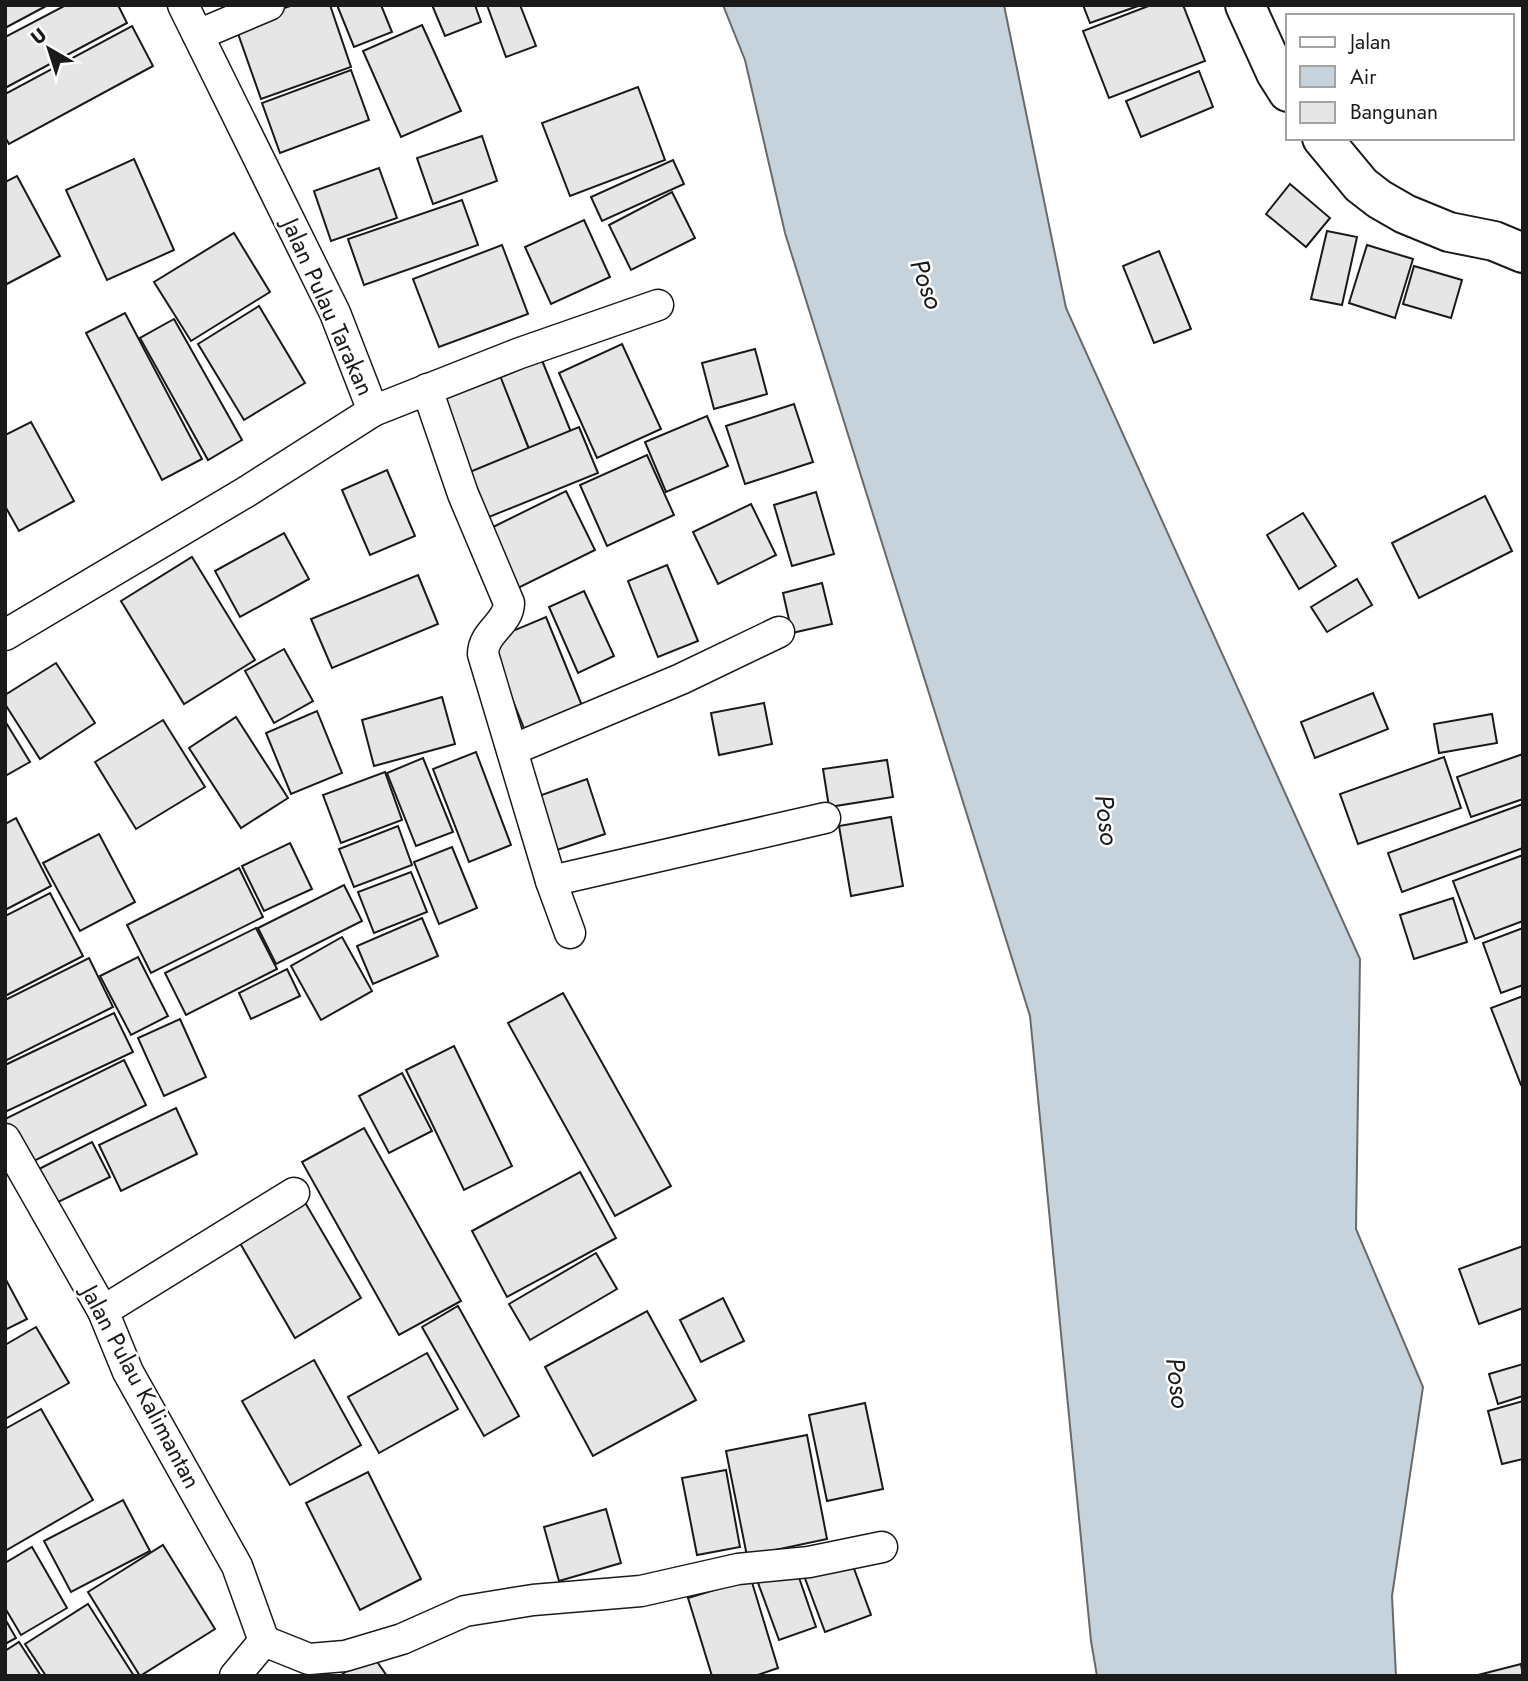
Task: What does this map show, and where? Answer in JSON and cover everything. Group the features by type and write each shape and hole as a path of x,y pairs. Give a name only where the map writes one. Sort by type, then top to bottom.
{"highway":[{"path":"1245,5 1286,89"},
{"path":"1324,140 1361,185 1405,214 1449,232 1494,241 1523,253"}],"street":[{"name":"Jalan Pulau Tarakan","path":"5,635 246,492 373,411 335,313 183,5"},
{"path":"198,35 269,5"},
{"path":"373,411 520,353 658,305"},
{"path":"427,389 463,494 509,603 508,613 483,648 551,881 570,933"},
{"path":"512,750 681,679 779,632"},
{"path":"551,881 825,818"},
{"name":"Jalan Pulau Kalimantan","path":"5,1139 103,1311 128,1372 237,1566 264,1641"},
{"path":"103,1311 294,1193"},
{"path":"235,1676 264,1641 309,1659 345,1656 402,1639 465,1611 533,1600 641,1591 738,1569 808,1562 882,1547"}],"water":[{"name":"Poso","path":"723,5 1004,5 1066,308 1360,959 1356,1229 1423,1387 1392,1596 1396,1676 1097,1676 1091,1641 1030,1016 785,233 745,60"}],"building":[{"path":"5,5 48,5 5,28"},
{"path":"66,5 118,5 127,23 5,88 5,37"},
{"path":"293,5 330,5 351,67 261,99 235,25"},
{"path":"337,5 381,5 392,32 354,47"},
{"path":"432,5 475,5 481,22 445,36"},
{"path":"487,5 520,5 536,46 506,57"},
{"path":"1083,5 1141,5 1090,23"},
{"path":"1151,5 1183,5 1205,61 1109,98 1083,31"},
{"path":"422,25 461,111 401,137 363,51"},
{"path":"132,26 153,66 9,144 5,137 5,94"},
{"path":"351,70 369,120 280,153 262,103"},
{"path":"1199,71 1213,107 1141,137 1126,101"},
{"path":"638,87 665,160 570,196 542,123"},
{"path":"482,136 497,181 433,204 417,158"},
{"path":"134,159 174,250 107,280 66,190"},
{"path":"673,160 684,184 602,221 591,197"},
{"path":"379,168 397,218 331,241 314,191"},
{"path":"17,176 60,256 5,285 5,182"},
{"path":"1290,184 1330,218 1306,247 1266,214"},
{"path":"672,192 695,238 631,270 609,225"},
{"path":"462,200 478,245 364,285 348,239"},
{"path":"584,220 610,277 551,304 525,247"},
{"path":"1327,231 1357,237 1342,305 1311,299"},
{"path":"234,233 270,292 191,341 154,282"},
{"path":"502,245 528,314 439,347 413,279"},
{"path":"1367,245 1413,259 1395,318 1349,303"},
{"path":"1159,251 1191,329 1154,343 1123,266"},
{"path":"1414,266 1462,280 1451,318 1403,304"},
{"path":"259,306 305,383 244,420 198,344"},
{"path":"125,313 202,459 162,480 86,333"},
{"path":"174,319 242,440 208,460 140,338"},
{"path":"622,344 661,429 597,458 559,373"},
{"path":"537,348 571,432 529,449 495,365"},
{"path":"755,349 767,394 714,409 702,363"},
{"path":"497,368 530,452 465,479 431,395"},
{"path":"794,404 813,462 745,484 726,426"},
{"path":"707,416 728,466 666,492 645,442"},
{"path":"31,422 74,501 19,531 5,506 5,435"},
{"path":"579,427 598,473 479,521 460,476"},
{"path":"647,455 674,515 607,546 580,485"},
{"path":"387,470 415,536 370,555 342,490"},
{"path":"566,491 595,550 516,589 487,530"},
{"path":"816,492 834,554 792,566 774,505"},
{"path":"1485,496 1512,551 1419,598 1392,543"},
{"path":"751,504 776,555 718,584 693,532"},
{"path":"1303,513 1336,566 1299,589 1267,535"},
{"path":"284,533 309,579 240,617 215,571"},
{"path":"192,557 255,660 184,704 121,601"},
{"path":"667,565 698,641 658,657 628,581"},
{"path":"418,575 438,624 332,668 311,619"},
{"path":"1357,579 1372,605 1327,632 1311,607"},
{"path":"822,583 832,624 792,633 783,593"},
{"path":"584,591 614,656 578,673 549,607"},
{"path":"546,617 585,713 527,736 489,641"},
{"path":"284,649 313,701 274,723 245,671"},
{"path":"56,663 95,723 40,759 5,704 5,695"},
{"path":"1373,693 1388,729 1315,758 1301,722"},
{"path":"442,697 455,744 374,766 362,720"},
{"path":"764,703 772,744 719,755 711,713"},
{"path":"317,711 342,773 291,794 266,733"},
{"path":"1492,714 1497,743 1439,753 1434,724"},
{"path":"236,717 288,798 241,828 189,748"},
{"path":"163,720 205,787 136,829 95,762"},
{"path":"5,721 30,762 5,776"},
{"path":"476,752 511,845 469,862 433,769"},
{"path":"1523,754 1523,799 1471,817 1457,777"},
{"path":"1444,757 1461,808 1358,844 1340,794"},
{"path":"423,758 453,832 416,846 387,773"},
{"path":"887,760 893,797 829,807 823,769"},
{"path":"385,772 402,820 341,843 323,795"},
{"path":"587,779 605,834 551,852 533,798"},
{"path":"1523,804 1523,848 1402,892 1388,853"},
{"path":"891,817 903,886 851,896 839,826"},
{"path":"16,818 51,886 5,910 5,824"},
{"path":"398,826 412,865 354,887 339,849"},
{"path":"99,834 135,902 80,931 43,863"},
{"path":"290,843 312,889 264,911 242,866"},
{"path":"452,847 477,908 439,924 414,862"},
{"path":"1523,855 1523,921 1475,939 1453,881"},
{"path":"239,868 263,917 151,973 127,925"},
{"path":"411,872 427,912 374,933 358,892"},
{"path":"344,885 362,921 276,964 258,928"},
{"path":"50,893 83,956 5,996 5,916"},
{"path":"1453,898 1467,942 1414,959 1400,915"},
{"path":"422,918 438,956 373,984 357,946"},
{"path":"256,928 277,969 186,1015 165,973"},
{"path":"1523,928 1523,985 1501,993 1483,943"},
{"path":"342,937 372,991 321,1020 291,966"},
{"path":"138,957 168,1016 131,1035 100,976"},
{"path":"89,958 113,1007 5,1061 5,1000"},
{"path":"287,969 300,996 251,1019 239,993"},
{"path":"563,993 671,1186 615,1216 508,1023"},
{"path":"1523,996 1523,1085 1521,1085 1491,1008"},
{"path":"114,1013 133,1052 5,1112 5,1065"},
{"path":"180,1019 206,1077 164,1096 138,1038"},
{"path":"454,1046 512,1166 464,1190 406,1070"},
{"path":"124,1060 146,1105 24,1166 5,1128 5,1119"},
{"path":"402,1073 432,1131 389,1153 359,1096"},
{"path":"176,1108 197,1154 121,1191 99,1145"},
{"path":"364,1128 461,1301 399,1335 302,1162"},
{"path":"92,1142 110,1177 54,1204 37,1170"},
{"path":"580,1172 616,1238 507,1297 472,1231"},
{"path":"303,1199 361,1298 295,1338 237,1238"},
{"path":"1523,1246 1523,1308 1479,1324 1459,1269"},
{"path":"596,1253 617,1289 530,1340 509,1304"},
{"path":"5,1278 27,1319 5,1330"},
{"path":"723,1298 744,1341 701,1362 680,1320"},
{"path":"458,1306 519,1416 484,1436 422,1327"},
{"path":"647,1311 696,1400 593,1456 545,1367"},
{"path":"36,1327 69,1383 5,1419 5,1345"},
{"path":"427,1353 458,1409 379,1453 348,1397"},
{"path":"314,1360 361,1445 290,1485 242,1401"},
{"path":"1523,1364 1523,1396 1498,1404 1489,1374"},
{"path":"1523,1401 1523,1459 1502,1464 1488,1411"},
{"path":"865,1403 883,1489 827,1501 809,1415"},
{"path":"41,1409 93,1500 5,1551 5,1429"},
{"path":"807,1435 827,1539 747,1556 726,1451"},
{"path":"726,1470 740,1547 697,1555 682,1478"},
{"path":"368,1472 421,1579 360,1610 306,1503"},
{"path":"123,1500 150,1551 71,1592 44,1541"},
{"path":"606,1509 621,1563 559,1581 544,1527"},
{"path":"163,1545 215,1629 140,1676 88,1592"},
{"path":"32,1547 67,1608 21,1635 5,1608 5,1563"},
{"path":"849,1555 871,1615 825,1632 803,1573"},
{"path":"795,1566 816,1627 779,1640 757,1580"},
{"path":"751,1579 778,1668 755,1676 712,1676 688,1598"},
{"path":"88,1604 134,1676 46,1676 25,1644"},
{"path":"5,1619 16,1638 5,1644"},
{"path":"19,1642 41,1676 5,1676 5,1651"},
{"path":"371,1653 387,1676 340,1676"},
{"path":"1521,1664 1523,1676 1474,1676"}]}
